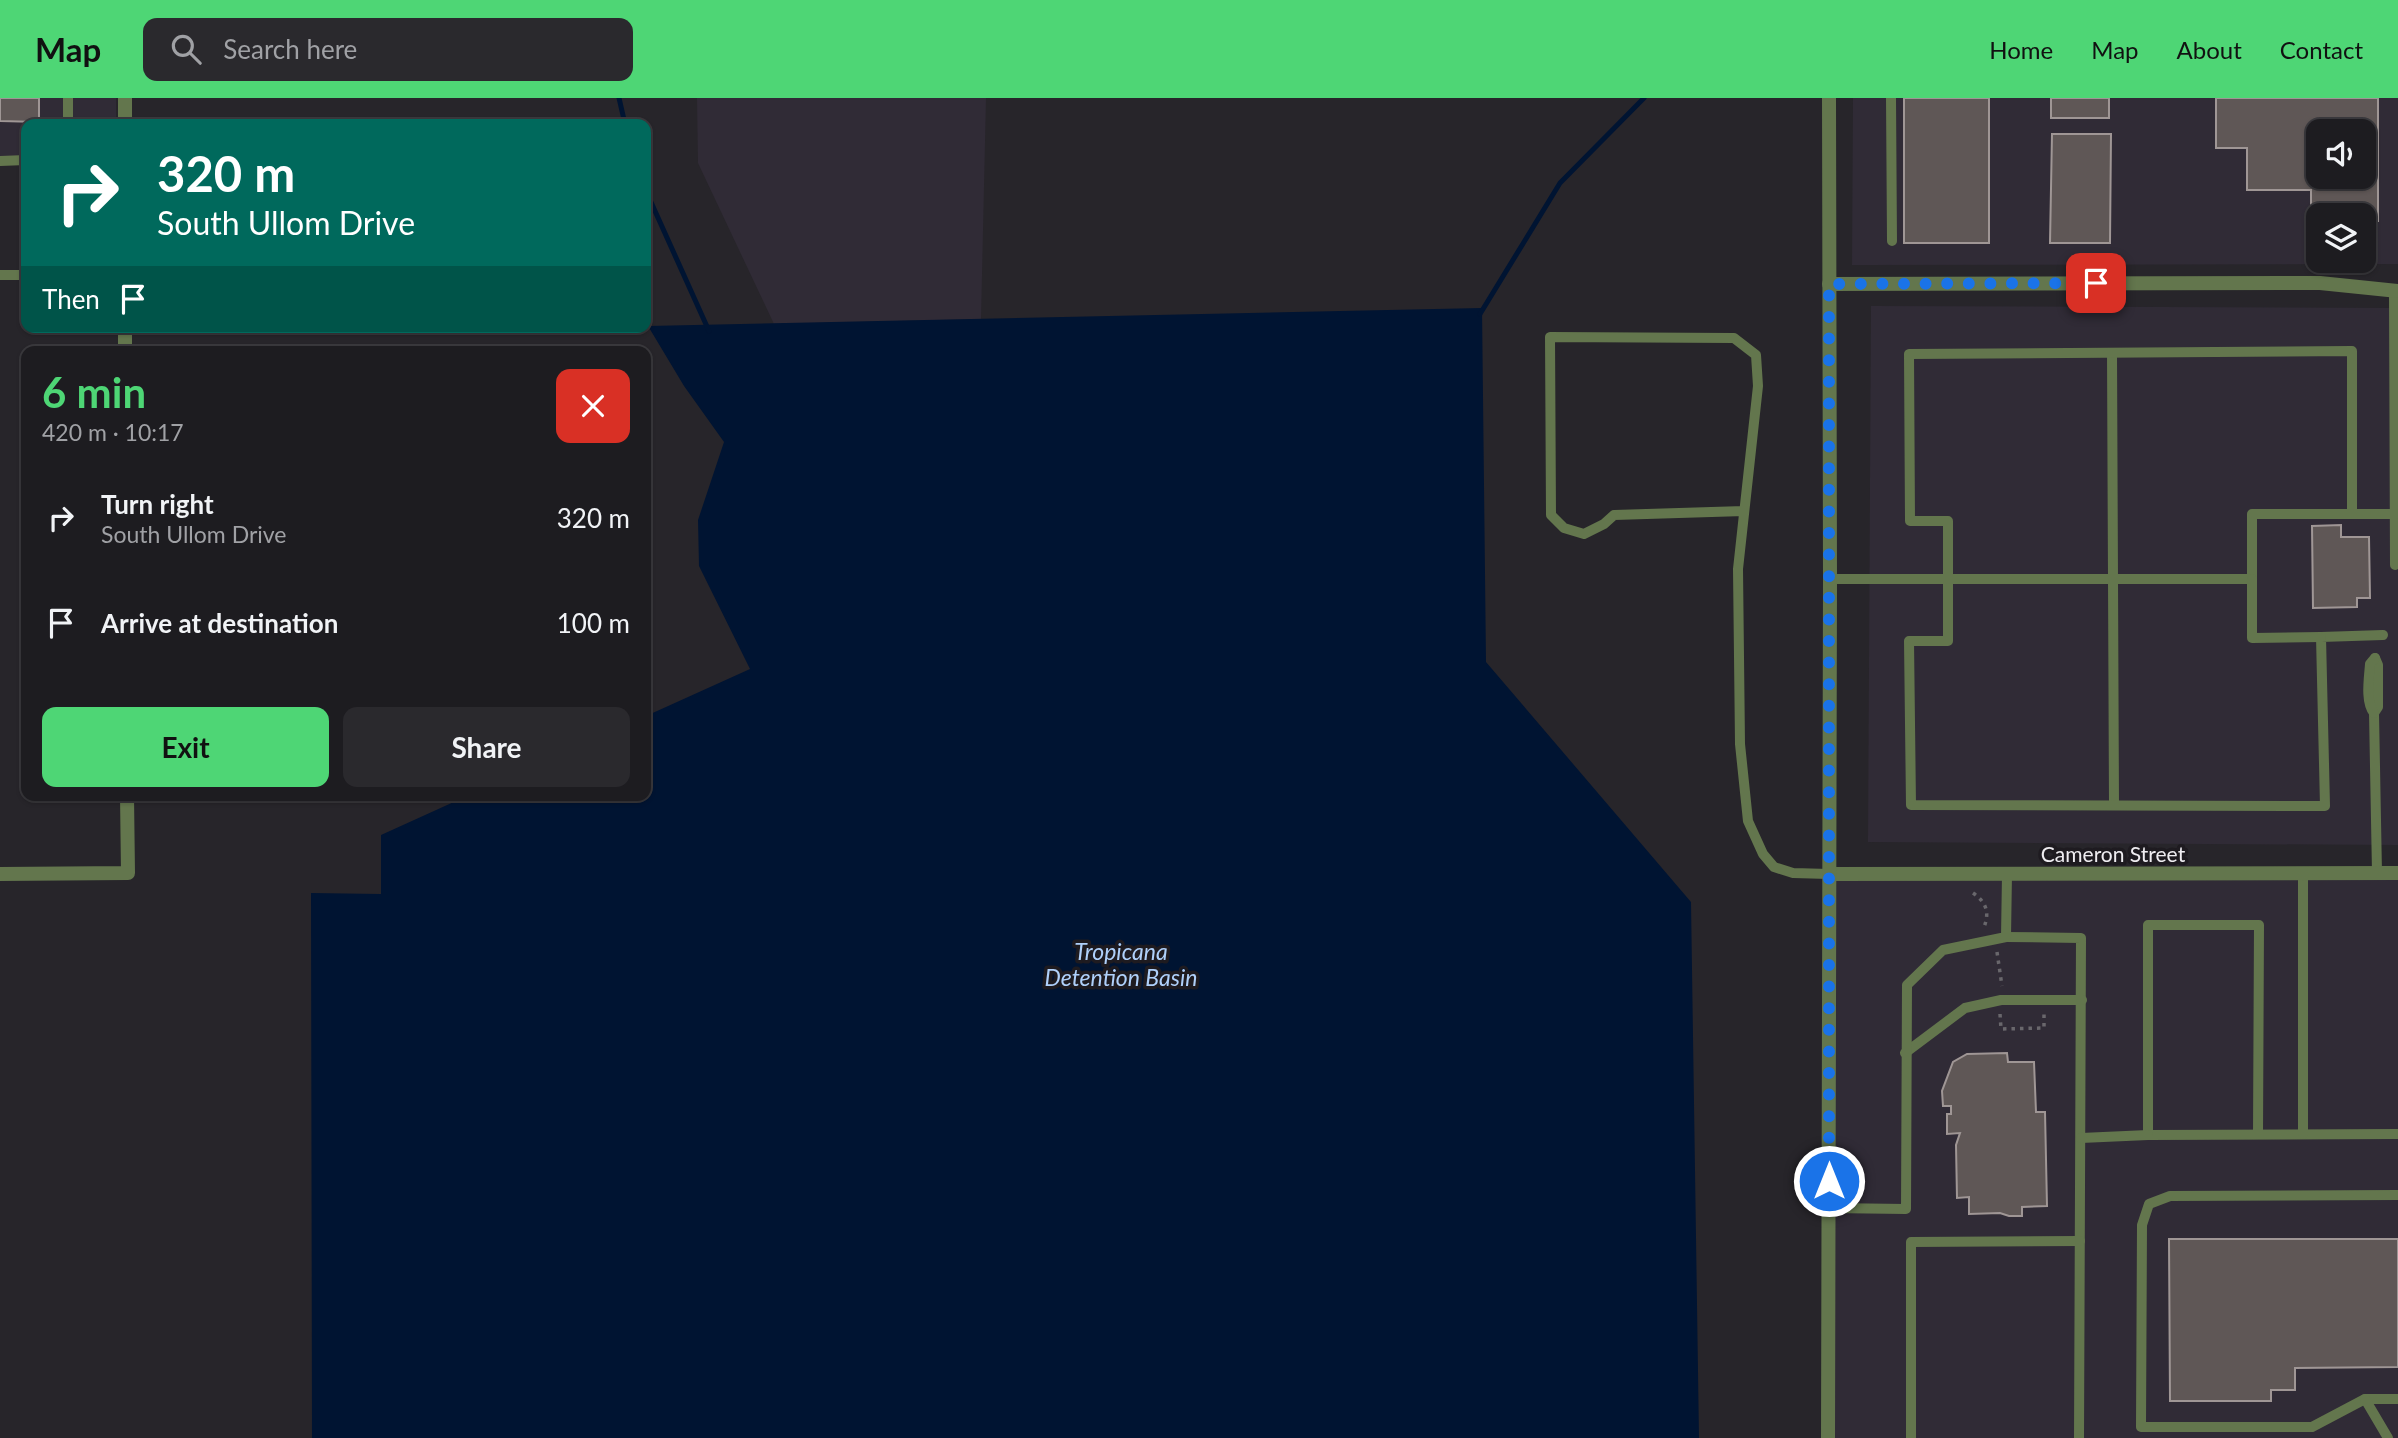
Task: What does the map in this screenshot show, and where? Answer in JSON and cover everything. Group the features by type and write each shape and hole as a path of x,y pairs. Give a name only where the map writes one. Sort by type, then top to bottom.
{"street":[{"path":"125,98 125,119"},
{"path":"1828,1438 1829,98"},
{"path":"1829,284 2319,283 2396,290"},
{"path":"0,873 128,873 127,801"},
{"name":"Cameron Street","path":"1829,874 2398,873"}],"lane":[{"path":"68,98 68,119"},
{"path":"1891,98 1892,242"},
{"path":"0,160 21,160"},
{"path":"0,275 21,275"},
{"path":"2395,565 2396,290"},
{"path":"1744,511 1614,515 1604,524 1584,534 1564,527 1551,515 1550,337 1734,338 1756,355 1758,386 1738,569 1740,744 1748,821 1763,854 1774,867 1793,873 1829,874"},
{"path":"2321,637 2325,806 1911,805 1909,641 1948,641 1948,521 1910,521 1909,354 2352,351 2352,514"},
{"path":"2112,353 2114,805"},
{"path":"2383,635 2252,638 2252,514 2395,514"},
{"path":"1830,579 2252,579"},
{"path":"2374,713 2377,873"},
{"path":"2006,937 2007,874"},
{"path":"2303,874 2303,1134"},
{"path":"2148,1135 2148,925 2259,925 2258,1135"},
{"path":"1829,1208 1906,1209 1907,985 1944,950 2006,937 2081,937 2079,1438"},
{"path":"1905,1053 1965,1008 2001,1000 2082,1000"},
{"path":"2081,1138 2148,1135 2398,1134"},
{"path":"2398,1195 2170,1196 2149,1204 2142,1225 2141,1427 2312,1427 2365,1399 2398,1399"},
{"path":"1912,1438 1912,1241 2080,1241"},
{"path":"2365,1399 2388,1438"}],"path":[{"path":"1973,893 1981,898 1987,909 1988,918 1984,927 1998,954 2003,989 2001,1029 2044,1028 2044,1000"}],"shaded area":[{"path":"0,98 116,98 116,119 21,119 21,165 0,164"},
{"path":"697,98 986,98 981,319 774,324 698,163"},
{"path":"1853,98 2398,98 2398,264 2376,264 2376,203 2306,203 2306,264 1852,265"},
{"path":"1871,306 2398,308 2398,845 1868,842"},
{"path":"2398,873 2398,1438 1829,1438 1829,874"}],"water":[{"name":"Tropicana Detention Basin","path":"1482,308 1486,662 1691,902 1699,1438 312,1438 311,893 381,894 381,835 456,801 651,801 651,714 750,669 699,566 698,520 724,442 684,386 651,331 651,326"}],"building":[{"path":"0,98 39,98 39,119 0,121"},
{"path":"1904,98 1989,98 1989,243 1904,243"},
{"path":"2051,98 2109,98 2109,118 2051,118"},
{"path":"2216,98 2378,98 2378,221 2376,203 2311,203 2311,190 2247,190 2247,148 2216,148"},
{"path":"2052,134 2111,134 2110,243 2050,243"},
{"path":"2341,525 2341,537 2369,537 2370,598 2357,598 2357,607 2313,608 2312,526"},
{"path":"2007,1053 2008,1062 2034,1062 2036,1112 2045,1112 2047,1206 2022,1207 2022,1216 2000,1213 1969,1214 1969,1197 1957,1198 1956,1145 1960,1133 1947,1134 1947,1114 1951,1114 1951,1106 1943,1106 1942,1091 1953,1062 1967,1054"},
{"path":"2169,1239 2398,1239 2398,1367 2295,1368 2295,1390 2271,1390 2271,1401 2170,1401"}],"waterway":[{"path":"619,98 624,119"},
{"path":"1480,314 1560,183 1644,98"},
{"path":"651,202 709,331"}],"route":[{"path":"1829,1181 1829,284 2096,283"}]}
